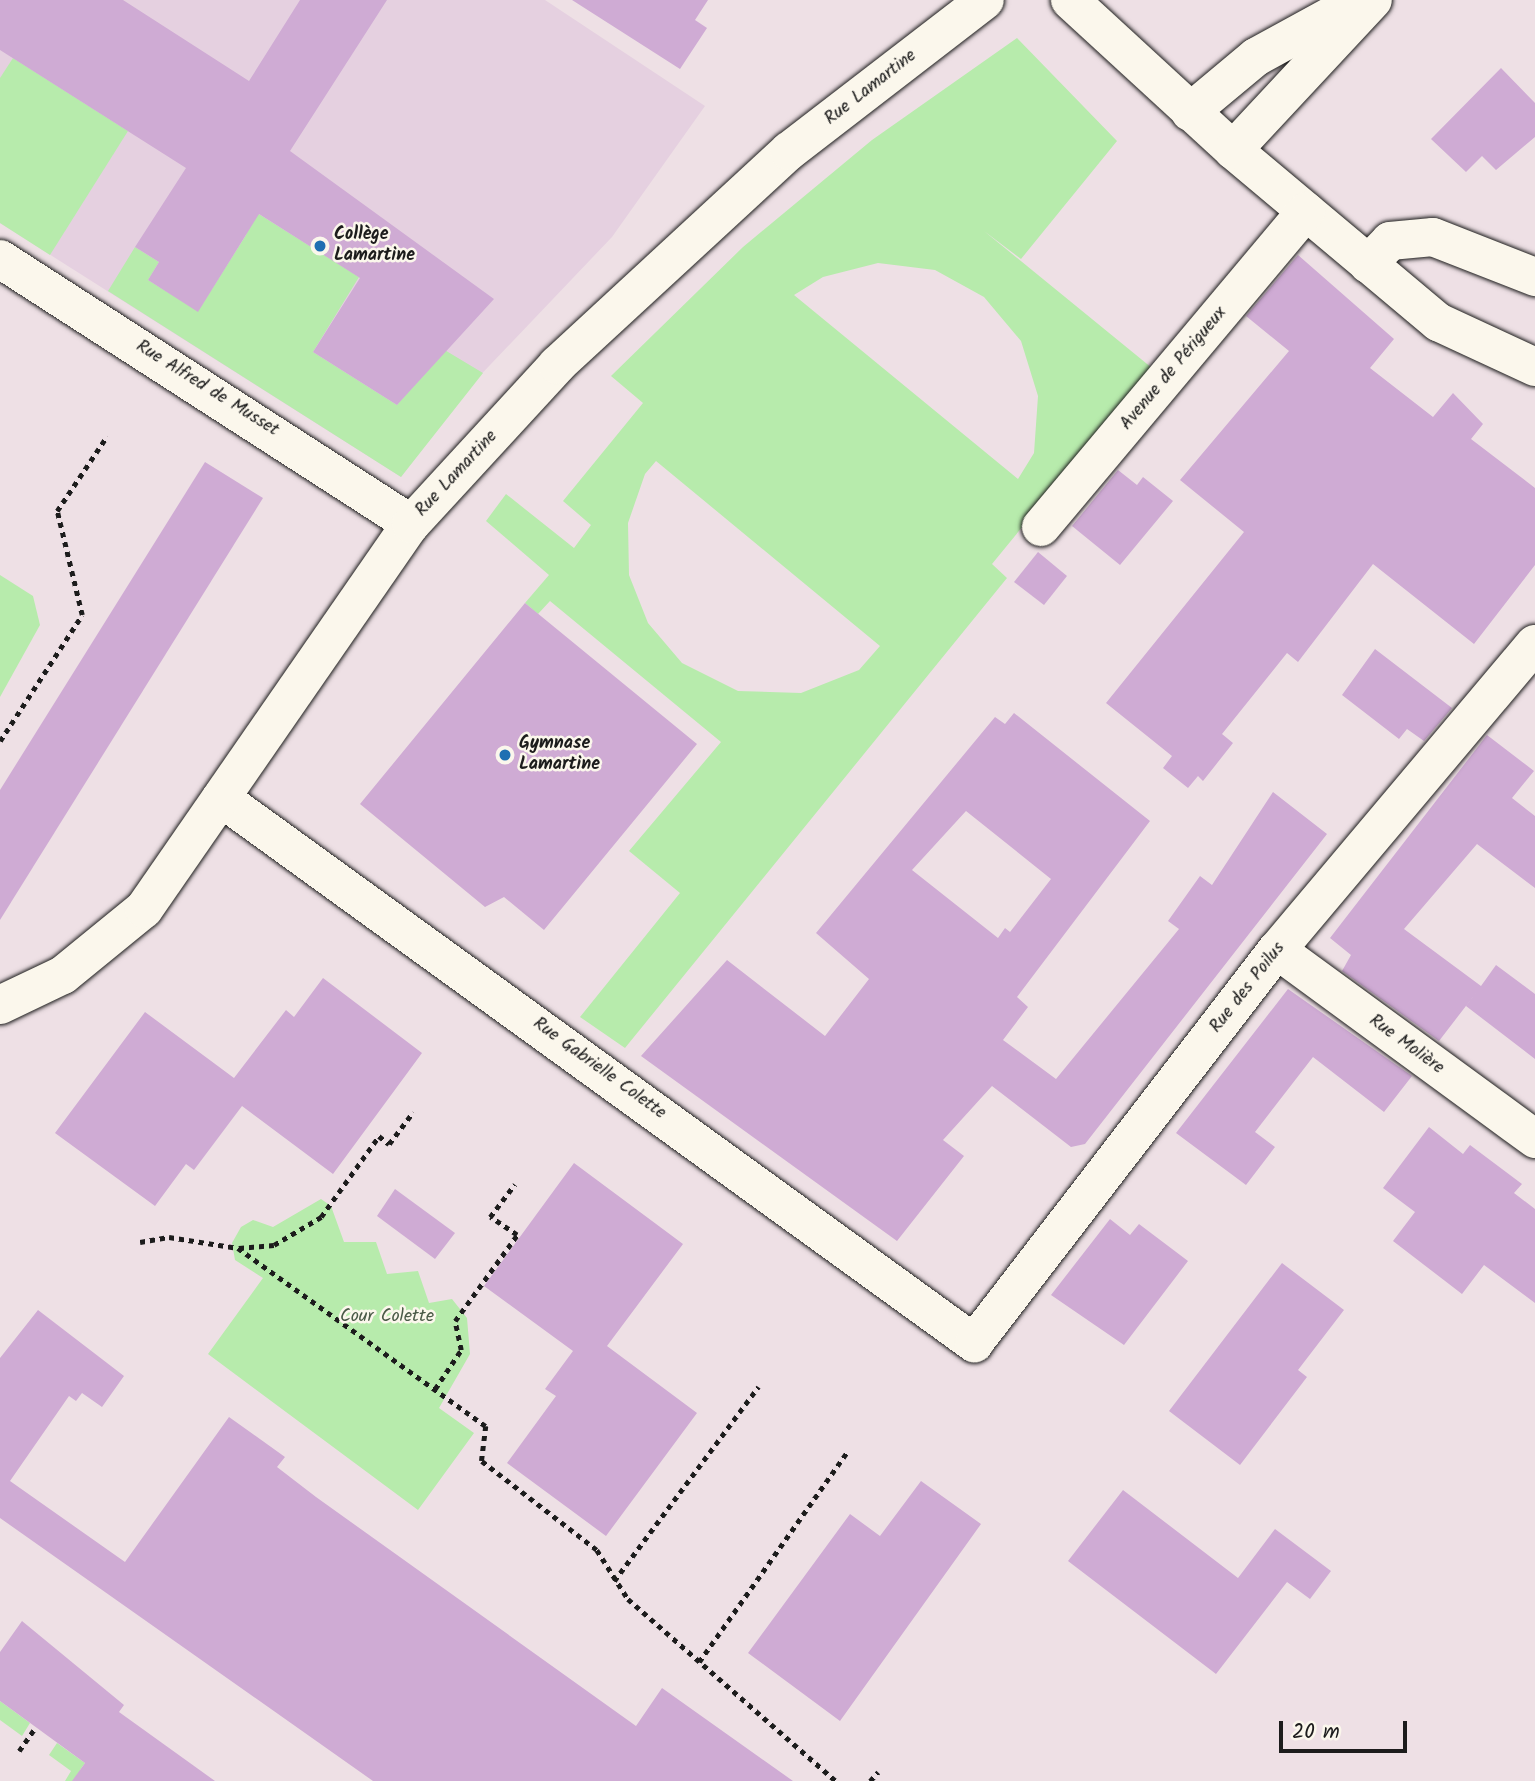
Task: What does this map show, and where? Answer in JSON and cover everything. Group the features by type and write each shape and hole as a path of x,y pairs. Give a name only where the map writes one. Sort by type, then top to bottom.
{"street":[{"name":"Rue Lamartine","path":"0,1005 64,975 107,945 144,909 411,524 557,365 783,156 985,0"},
{"path":"1070,0 1233,150 1438,322 1535,367"},
{"path":"1191,112 1256,57 1361,0"},
{"path":"1233,150 1373,0"},
{"name":"Avenue de Périgueux","path":"1041,527 1306,211"},
{"path":"1368,264 1390,241 1433,237 1535,277"},
{"name":"Rue Alfred de Musset","path":"0,258 411,524"},
{"name":"Rue des Poilus","path":"974,1343 1277,950 1535,644"},
{"name":"Rue Gabrielle Colette","path":"221,799 974,1343"},
{"name":"Rue Molière","path":"1277,950 1535,1139"}],"path":[{"path":"0,741 82,615 58,511 107,436"},
{"path":"140,1242 169,1237 238,1248 274,1245 321,1217 379,1136 389,1144 413,1112"},
{"path":"435,1389 461,1350 456,1321 517,1236 490,1217 515,1184"},
{"path":"238,1248 486,1426 482,1461 597,1550 614,1581 699,1662 836,1781"},
{"path":"614,1581 758,1388"},
{"path":"699,1662 847,1452"},
{"path":"19,1751 36,1727"},
{"path":"870,1781 878,1772"}],"shaded area":[{"name":"Collège Lamartine","path":"0,0 545,0 705,106 612,237 471,385 401,477 0,223"}],"green space":[{"path":"1017,38 1117,141 1021,259 984,231 1152,368 992,564 1007,578 625,1048 580,1017 680,893 629,851 721,742 550,601 538,614 525,603 549,575 486,521 506,494 574,548 591,525 563,501 643,403 611,376 743,247 872,140","holes":["878,263 935,270 984,297 1021,341 1038,396 1034,453 1018,479 794,295 823,277","656,461 880,646 859,670 801,693 738,691 682,663 648,623 629,575 628,523 645,474"]},
{"path":"13,58 128,131 50,255 0,223 0,78"},
{"path":"251,209 359,277 313,352 397,405 443,349 483,373 401,477 108,291 135,247 159,262 148,280 198,311 246,235"},
{"path":"0,575 33,596 40,625 0,697"},
{"name":"Cour Colette","path":"321,1199 331,1206 344,1242 376,1242 387,1274 418,1271 429,1303 452,1299 467,1318 470,1354 439,1408 474,1433 418,1510 208,1354 263,1278 235,1260 232,1243 241,1227 253,1220 273,1227"},
{"path":"0,1701 30,1723 22,1736 0,1720"},
{"path":"57,1743 85,1763 80,1770 95,1781 65,1781 71,1771 49,1755"}],"building":[{"path":"0,0 123,0 249,81 300,0 387,0 290,151 494,299 397,405 313,352 360,278 259,214 198,312 148,280 159,262 135,247 186,168 0,50"},
{"path":"572,0 708,0 695,20 707,28 680,69"},
{"path":"1501,68 1535,103 1535,137 1496,170 1482,156 1466,172 1431,139"},
{"path":"1298,255 1394,339 1370,368 1433,417 1453,393 1483,424 1471,439 1535,488 1535,565 1474,644 1373,564 1298,662 1287,653 1222,734 1233,743 1203,781 1198,776 1188,788 1163,768 1172,756 1106,703 1244,532 1180,480 1289,351 1246,316"},
{"path":"205,462 263,498 0,920 0,790"},
{"path":"1118,470 1137,485 1143,477 1173,501 1120,565 1072,526"},
{"path":"1038,552 1067,576 1044,605 1014,582"},
{"name":"Gymnase Lamartine","path":"525,603 697,744 544,930 504,897 485,907 360,804"},
{"path":"1375,649 1452,708 1424,741 1407,729 1399,739 1342,695"},
{"path":"1014,713 1150,821 1017,997 1028,1007 1003,1040 1056,1079 1179,929 1168,921 1200,876 1212,885 1273,792 1327,834 1085,1144 1071,1147 992,1086 943,1140 964,1156 897,1241 641,1056 727,960 825,1036 869,979 816,933 995,717 1005,724","holes":["966,811 1051,879 1010,932 1005,928 998,938 912,870"]},
{"path":"1487,735 1534,771 1512,798 1535,816 1535,888 1477,844 1404,929 1481,986 1496,965 1535,994 1535,1059 1466,1006 1479,989 1439,1041 1342,971 1351,955 1330,938"},
{"path":"323,978 422,1053 333,1174 242,1106 194,1170 186,1164 155,1206 55,1133 145,1012 234,1078 286,1010 294,1017"},
{"path":"1288,989 1412,1076 1384,1112 1313,1057 1255,1132 1275,1147 1246,1185 1176,1133"},
{"path":"1429,1127 1463,1154 1470,1145 1522,1184 1514,1193 1535,1209 1535,1303 1484,1265 1462,1294 1393,1241 1415,1212 1383,1188"},
{"path":"574,1163 683,1244 607,1346 697,1413 606,1536 507,1463 556,1396 545,1389 573,1351 484,1286"},
{"path":"395,1189 455,1233 435,1259 377,1216"},
{"path":"1110,1219 1130,1235 1139,1224 1188,1261 1124,1345 1051,1295"},
{"path":"1282,1263 1344,1310 1298,1370 1307,1377 1240,1465 1169,1411"},
{"path":"38,1310 124,1376 102,1407 82,1393 76,1401 69,1396 10,1481 125,1562 229,1417 285,1457 277,1467 316,1497 636,1726 662,1688 793,1781 373,1781 0,1518 0,1358"},
{"path":"921,1481 981,1524 840,1721 748,1653 850,1514 880,1536"},
{"path":"1123,1490 1238,1578 1275,1529 1331,1571 1310,1599 1287,1582 1216,1674 1068,1561"},
{"path":"22,1621 124,1705 119,1712 215,1781 72,1781 85,1763 0,1701 0,1652"}],"place":[{"name":"Collège Lamartine","path":"320,246"},
{"name":"Gymnase Lamartine","path":"505,755"}]}
